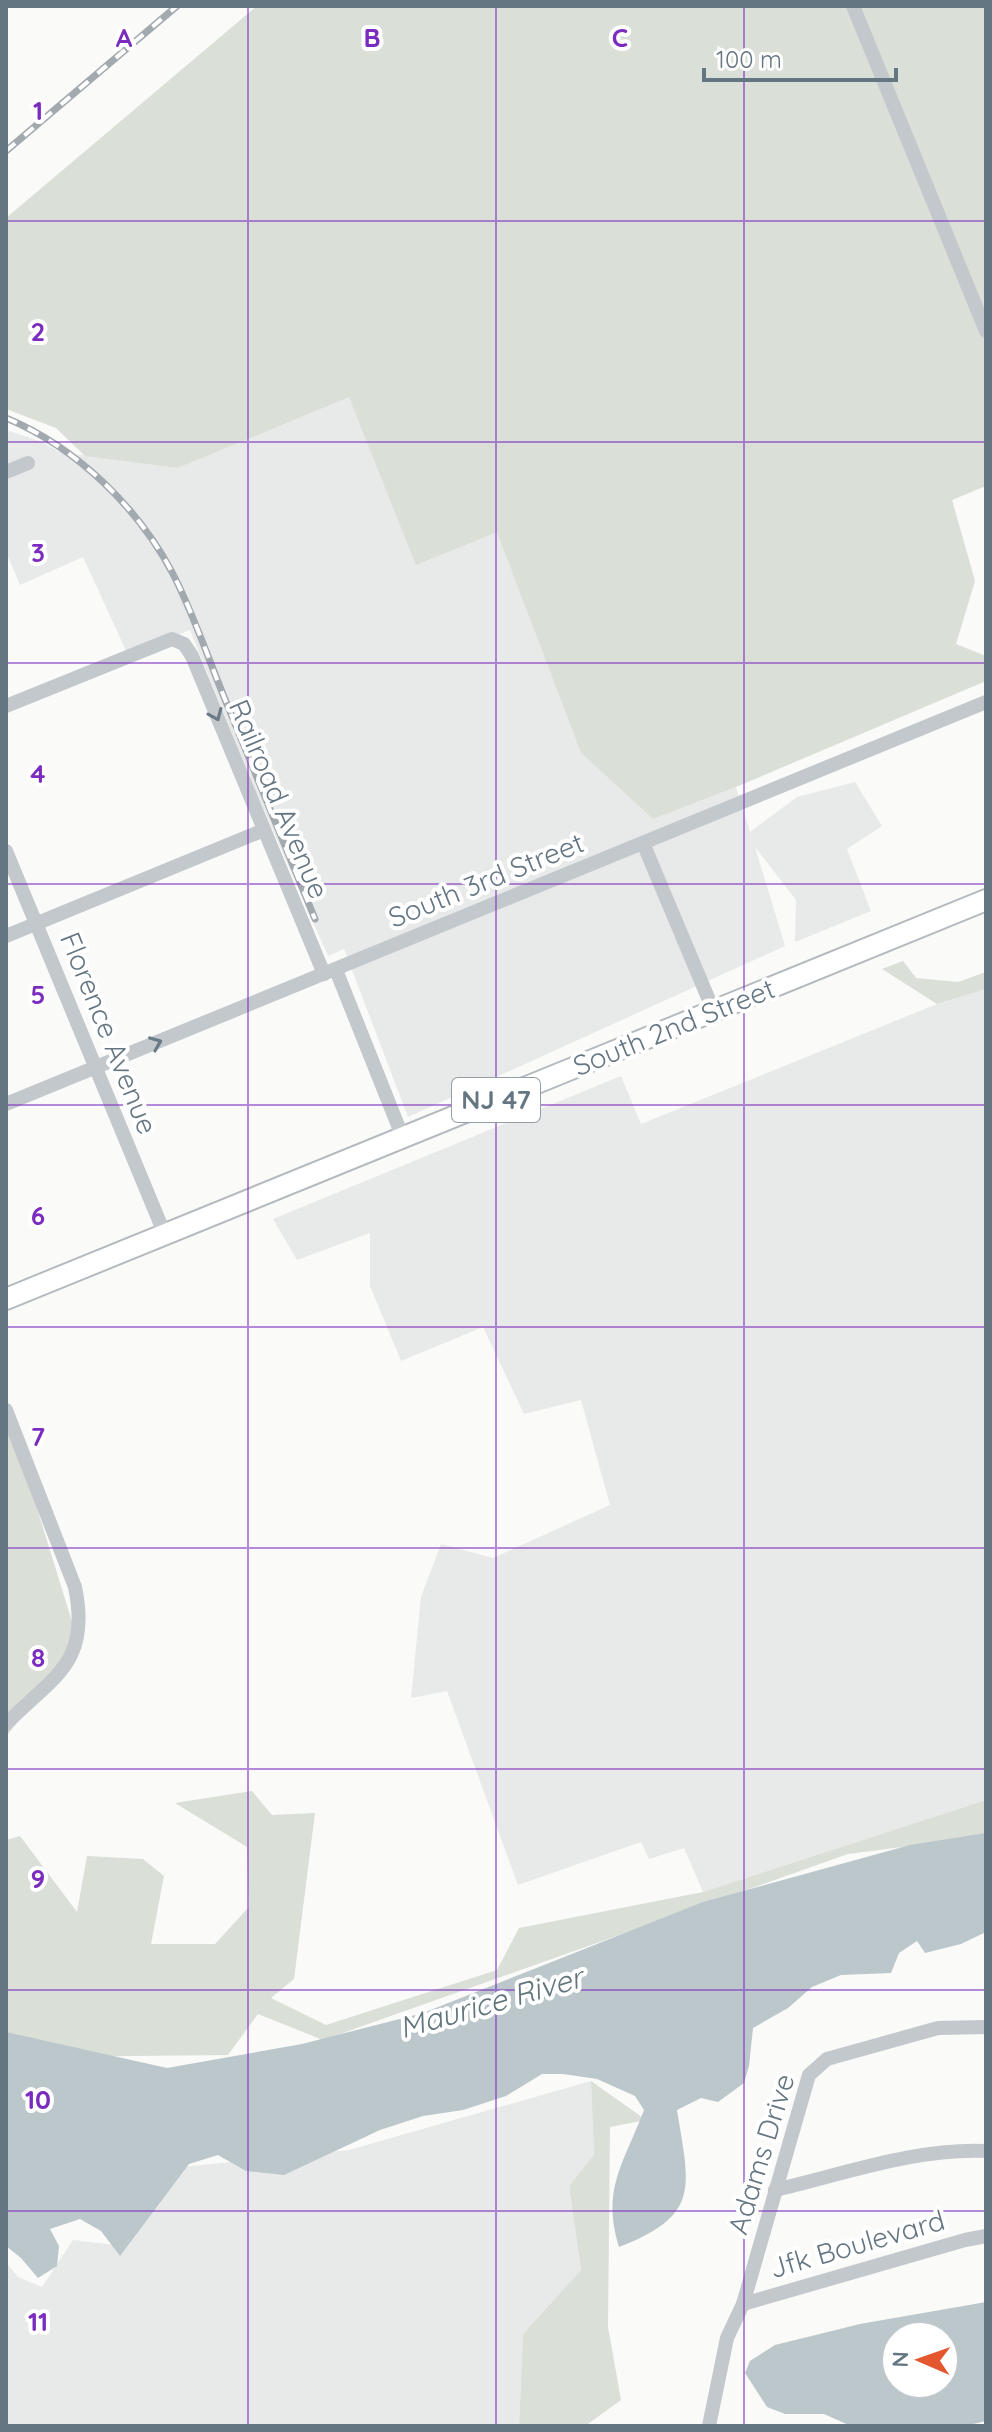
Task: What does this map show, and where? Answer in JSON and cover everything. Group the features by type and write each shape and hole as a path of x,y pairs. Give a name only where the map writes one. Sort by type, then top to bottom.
{"main road":[{"name":"South 2nd Street","path":"6,1299 986,900"}],"street":[{"path":"853,6 986,331"},
{"path":"6,472 28,463"},
{"name":"Railroad Avenue","path":"6,706 172,639 184,644 192,656 264,830 403,1138"},
{"name":"South 3rd Street","path":"6,1104 986,702"},
{"path":"6,936 264,830"},
{"path":"643,843 714,1012"},
{"name":"Florence Avenue","path":"6,851 165,1235"},
{"path":"6,1410 75,1587 80,1610 80,1635 63,1670 6,1724"},
{"name":"Adams Drive","path":"709,2426 727,2338 743,2304 809,2075 827,2059 938,2028 986,2027"},
{"path":"775,2190 925,2154 986,2151"},
{"name":"Jfk Boulevard","path":"743,2304 986,2236"}],"shaded area":[{"path":"257,6 986,6 986,486 952,500 975,581 956,644 986,656 986,681 653,819 581,753 497,532 416,565 349,397 178,468 85,456 56,428 6,409 6,218"},
{"path":"349,396 416,564 497,531 581,753 653,819 736,787 750,832 797,797 855,782 882,826 847,849 871,911 795,942 796,900 755,847 785,946 408,1117 344,949 328,956 251,781 190,630 128,655 83,557 20,585 6,552 6,430 43,442 59,452 178,468"},
{"path":"903,961 916,978 958,982 986,972 986,989 937,1004 882,969"},
{"path":"986,989 986,1800 703,1892 684,1848 649,1859 641,1842 518,1885 447,1691 411,1698 421,1597 441,1544 493,1558 610,1505 581,1400 524,1414 483,1327 401,1361 370,1286 370,1233 297,1260 273,1219 621,1076 641,1124 937,1004"},
{"path":"9,1418 78,1641 6,1737 6,1420"},
{"path":"252,1791 272,1815 315,1813 294,1979 271,1998 326,2025 497,1970 519,1928 703,1892 986,1800 986,1836 848,1854 323,2040 258,2014 228,2055 36,2057 6,2046 6,1840 20,1836 77,1912 87,1856 143,1859 164,1876 151,1944 215,1944 249,1907 247,1847 175,1803"},
{"path":"591,2081 594,2156 569,2186 581,2270 523,2334 519,2426 6,2426 6,2262 18,2277 42,2287 73,2240 124,2246 172,2168 349,2150"},
{"path":"591,2081 646,2120 610,2127 608,2327 621,2400 585,2426 519,2426 523,2334 581,2270 569,2186 594,2155"}],"water":[{"name":"Maurice River","path":"986,1833 986,1932 961,1944 925,1953 917,1941 899,1953 891,1973 841,1975 812,1987 788,2008 753,2028 744,2083 718,2102 701,2098 677,2110 686,2178 684,2195 677,2210 665,2223 619,2247 612,2209 614,2192 644,2110 635,2096 597,2079 563,2074 542,2074 506,2096 380,2130 284,2175 246,2171 218,2155 189,2164 120,2256 101,2231 80,2219 50,2229 59,2246 57,2266 38,2278 6,2246 6,2032 167,2068 302,2044 423,2013 703,1902 910,1845"},
{"path":"986,2302 986,2421 965,2426 851,2426 824,2414 785,2414 767,2407 745,2373 750,2361 775,2345 880,2321 880,2400 960,2400 960,2320 883,2320"}],"railway":[{"path":"6,151 177,6"},
{"path":"6,418 32,430 80,462 123,503 159,549 188,607 315,919"}]}
